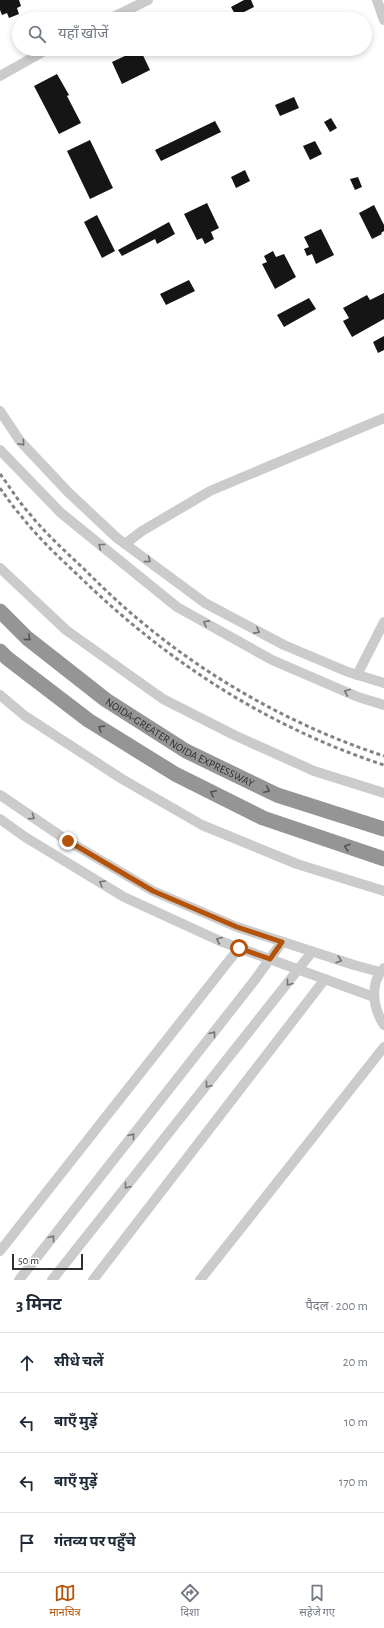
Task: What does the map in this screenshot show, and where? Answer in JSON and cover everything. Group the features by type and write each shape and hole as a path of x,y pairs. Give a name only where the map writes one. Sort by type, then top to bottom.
{"highway":[{"name":"NOIDA-GREATER NOIDA EXPRESSWAY","path":"0,611 27,638 106,700 186,751 277,795 384,829"},
{"path":"0,651 88,720 175,774 263,818 384,859"}],"street":[{"path":"123,12 148,0"},
{"path":"377,0 384,20"},
{"path":"0,76 36,56"},
{"path":"0,411 20,441 68,492 125,544 205,603 284,645 357,675 384,683"},
{"path":"125,544 142,531 210,491 384,418"},
{"path":"0,450 61,513 178,607 272,660 358,697 384,705"},
{"path":"0,568 66,630 162,699 234,735 314,771 384,793"},
{"path":"357,675 384,622"},
{"path":"0,695 25,716 122,779 202,825 297,864 384,891"},
{"path":"0,795 68,841 153,891 237,927 312,952 382,970 375,984 374,997 377,1015 384,1025"},
{"path":"0,819 26,837 124,897 220,941 374,997"},
{"path":"19,1280 282,942"},
{"path":"0,1251 239,948"},
{"path":"52,1280 312,952"},
{"path":"93,1280 325,979"},
{"path":"200,1280 384,1047"}],"building":[{"path":"0,0 19,0 21,6 17,8 18,12 12,12 12,17 9,18 7,13 2,15 0,10"},
{"path":"244,0 251,0 254,7 244,12 234,12 231,7"},
{"path":"125,56 143,56 150,70 122,84 112,62"},
{"path":"57,74 69,95 67,96 81,123 59,134 34,86"},
{"path":"294,97 299,108 280,116 275,105"},
{"path":"331,118 337,128 330,132 324,122"},
{"path":"215,121 221,132 161,161 155,150"},
{"path":"90,140 113,188 90,199 67,151"},
{"path":"315,141 322,154 310,160 303,146"},
{"path":"245,170 250,181 236,188 231,177"},
{"path":"358,177 362,187 355,190 350,179"},
{"path":"207,203 219,228 211,232 214,239 205,244 202,238 197,240 184,214"},
{"path":"374,205 384,225 384,231 381,233 382,234 372,239 359,213"},
{"path":"97,215 115,251 102,258 84,222"},
{"path":"169,222 175,234 157,244 155,239 122,256 118,250"},
{"path":"321,229 334,255 316,264 312,254 307,256 304,249 309,247 304,237"},
{"path":"273,251 276,257 284,254 296,277 275,289 262,264 267,262 264,256"},
{"path":"189,280 195,291 166,305 160,294"},
{"path":"384,293 384,319 352,337 343,321 349,318 343,308 367,295 370,300"},
{"path":"309,298 316,309 284,327 277,315"},
{"path":"384,336 384,350 378,353 373,342"}],"railway":[{"path":"0,474 25,508 55,542 121,604 171,645 228,684 258,701 320,732 384,756"},
{"path":"0,488 13,507 67,565 150,639 186,665 223,690 261,712 342,750 384,765"}],"route":[{"path":"68,841 153,891 237,927 282,942 270,959 239,948"}]}
